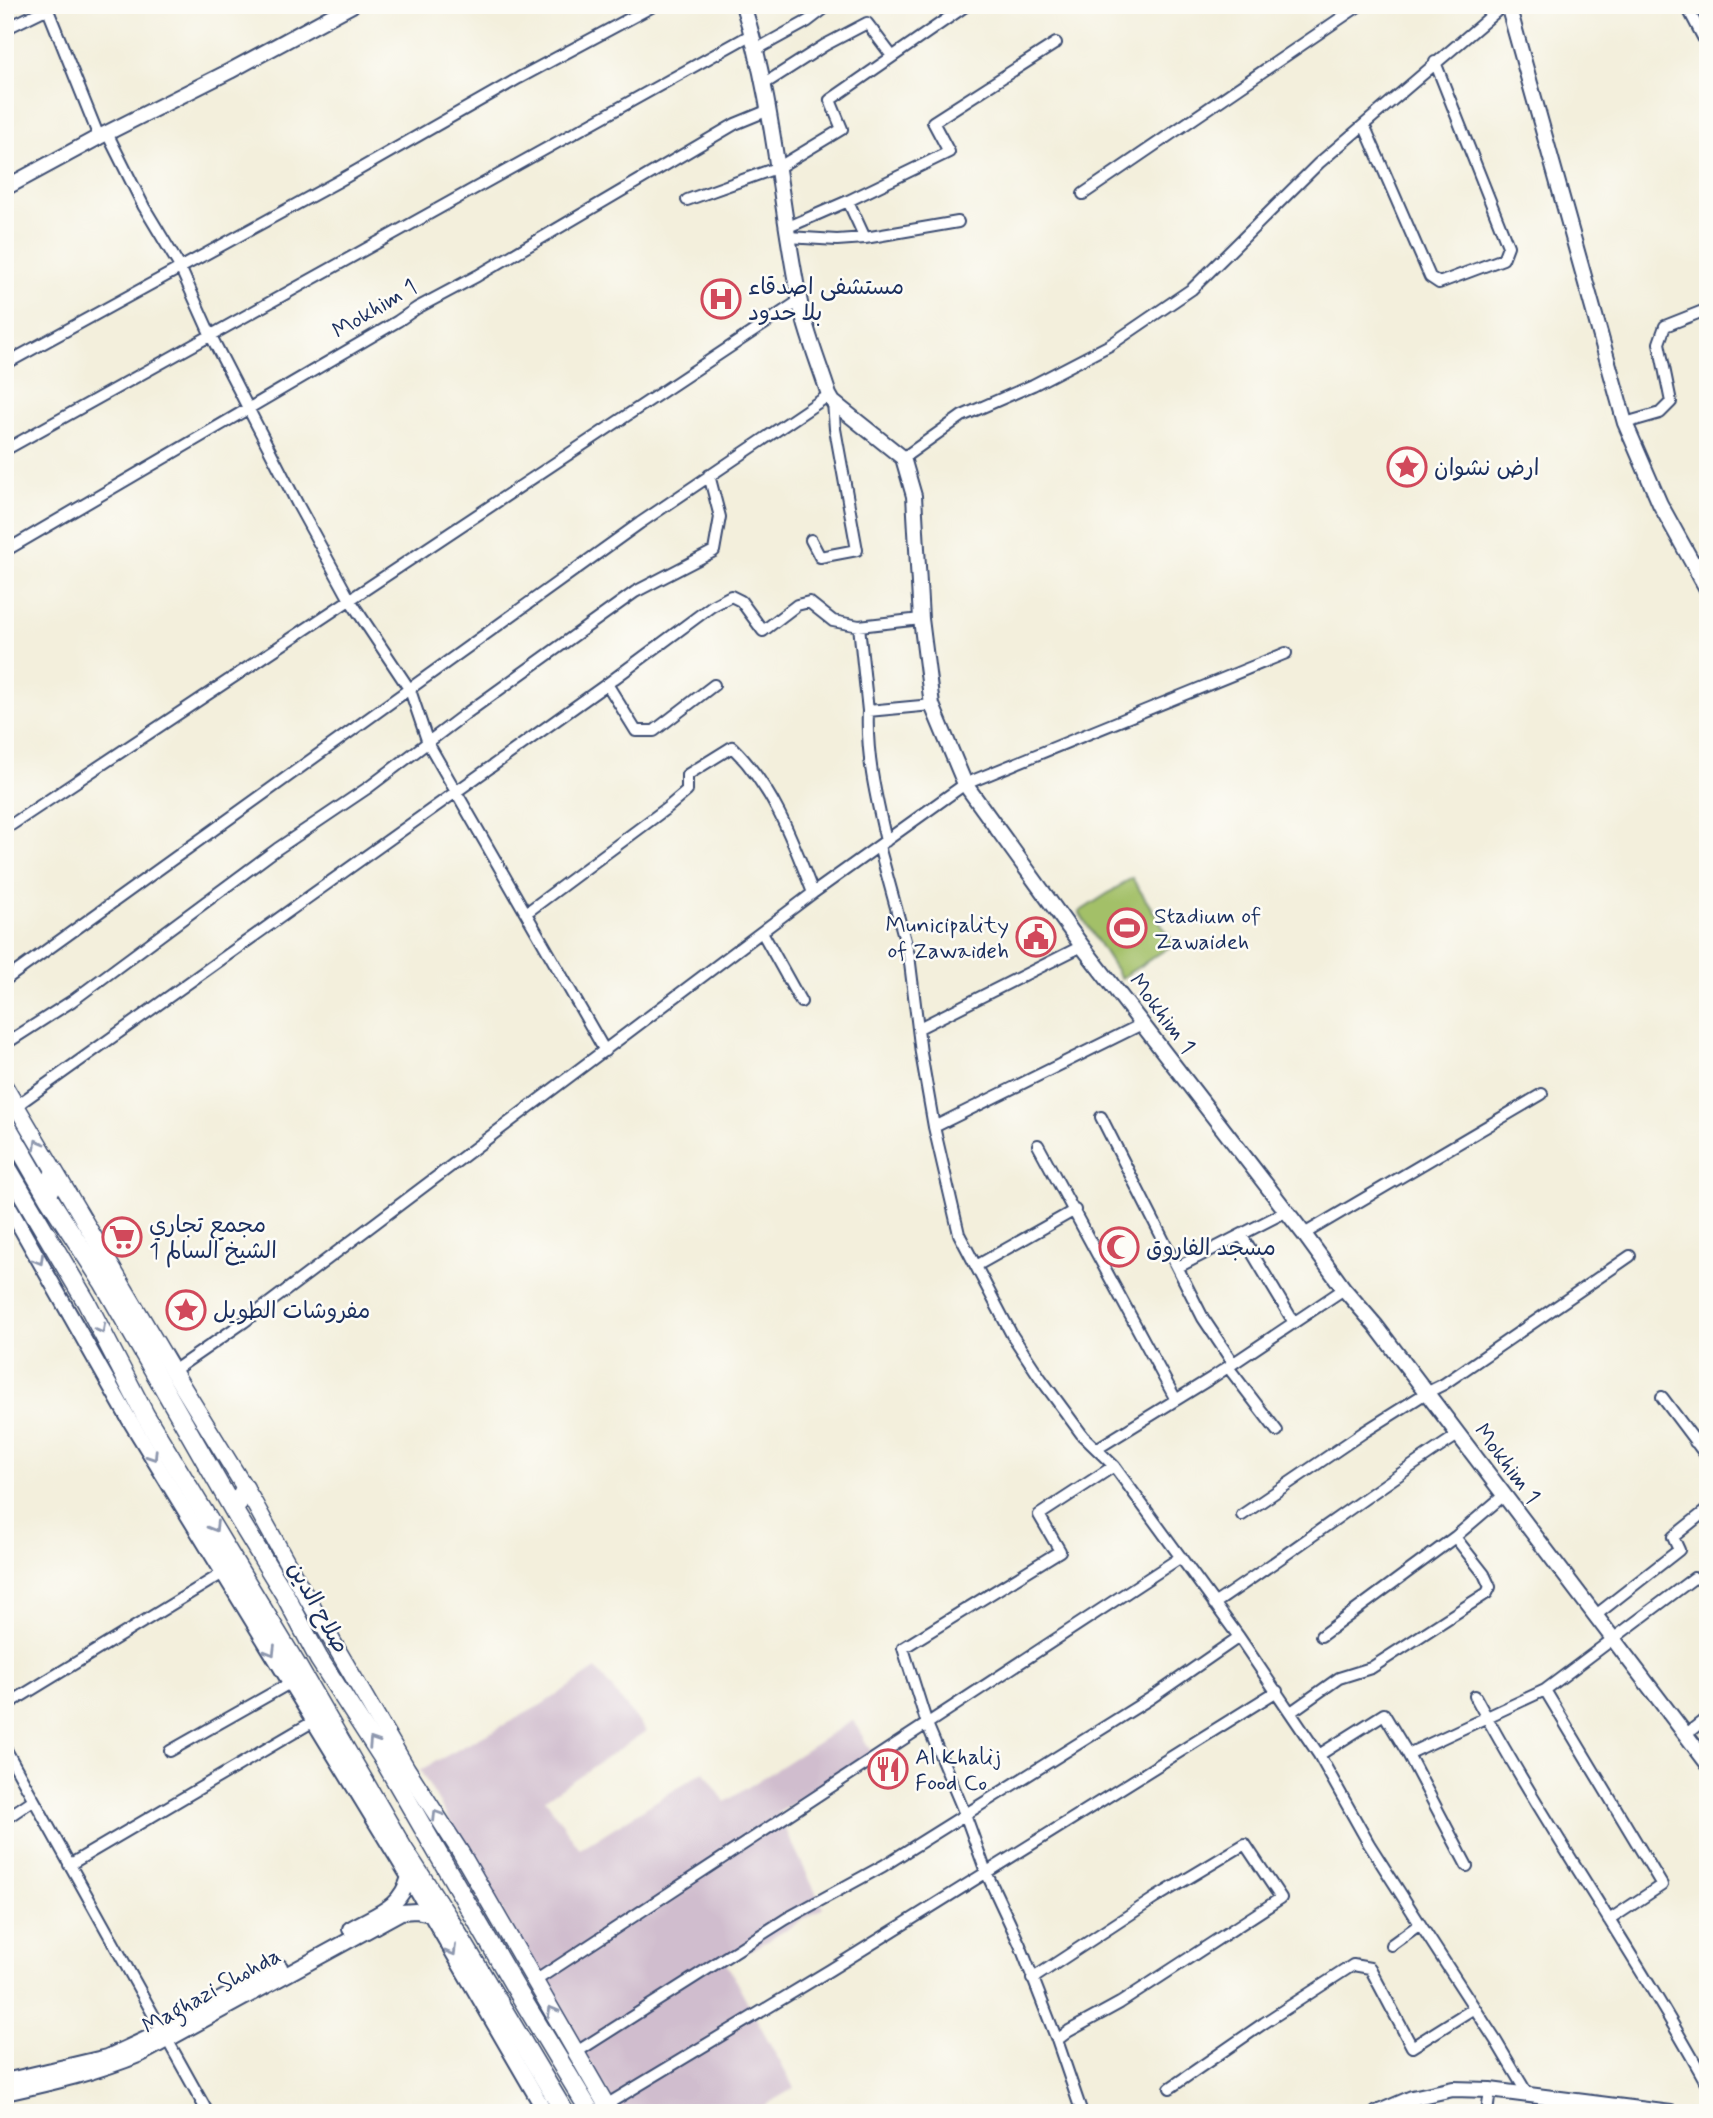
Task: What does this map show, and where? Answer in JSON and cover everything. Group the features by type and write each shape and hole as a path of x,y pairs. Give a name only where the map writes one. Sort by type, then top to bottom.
{"highway":[{"name":"صلاح الدين","path":"5,1123 48,1197 103,1282 285,1595 319,1659 381,1755 439,1858 603,2110"},
{"name":"صلاح الدين","path":"5,1164 87,1303 145,1415 296,1664 412,1873 445,1912 565,2113"},
{"path":"48,1197 54,1173"},
{"path":"234,1511 245,1488"},
{"path":"296,1664 319,1659"},
{"path":"412,1873 432,1868 439,1858"}],"main road":[{"path":"5,1087 535,1981 603,2110"}],"street":[{"path":"5,188 352,5"},
{"path":"5,364 655,5"},
{"path":"743,5 757,50 769,110 799,301 831,398 857,550 820,557 811,540"},
{"path":"757,50 808,21 829,5"},
{"path":"687,200 779,167 842,129 830,100 967,5"},
{"path":"1083,194 1360,5"},
{"path":"831,398 903,458 962,416 1034,385 1110,345 1192,289 1319,163 1435,62 1506,5 1625,423 1660,504 1708,591"},
{"path":"1686,5 1708,47"},
{"path":"5,29 47,6 103,135 180,267 211,336 350,600 410,690 428,743 605,1051"},
{"path":"764,84 825,45 867,23 891,56"},
{"path":"5,450 752,34"},
{"path":"787,232 949,152 933,122 1056,43"},
{"path":"1364,125 1430,276 1439,283 1503,259 1508,246 1435,62"},
{"name":"Mokhim 1","path":"5,551 735,124 769,110"},
{"path":"848,201 865,238"},
{"path":"787,232 837,240 865,238 958,222"},
{"path":"5,829 799,301"},
{"path":"1625,423 1660,413 1671,402 1659,343 1665,326 1708,309"},
{"path":"5,980 709,475 831,398"},
{"name":"Mokhim 1","path":"903,458 914,495 921,619 932,705 965,784 1142,1024 1344,1289 1376,1326 1708,1764"},
{"path":"5,1044 72,1000 277,849 369,787 635,592 713,551 720,517 709,475"},
{"path":"1692,565 1708,558"},
{"path":"16,1106 712,606 731,596 741,601 763,631 797,605 809,602 833,621 859,626 921,619"},
{"path":"859,626 868,711 867,738 882,844 909,955 920,1053 934,1128 959,1234 1012,1335 1034,1368 1083,1436 1114,1466 1291,1712 1319,1755 1369,1844 1528,2095"},
{"path":"173,1371 244,1322 813,893 965,784 1286,653"},
{"path":"607,684 636,731 654,731 714,685"},
{"path":"868,711 932,705"},
{"path":"526,913 667,808 687,791 687,775 732,747 750,764 786,824 813,893"},
{"path":"762,932 801,1002"},
{"path":"919,1028 1083,946"},
{"path":"934,1128 1142,1024"},
{"path":"1304,1234 1542,1094"},
{"path":"1101,1117 1203,1318 1230,1365 1277,1431"},
{"path":"1038,1145 1175,1398"},
{"path":"5,1200 129,1419 290,1683 412,1873 430,1914 546,2113"},
{"path":"976,1266 1075,1210"},
{"path":"1178,1267 1287,1211"},
{"path":"1242,1236 1293,1321"},
{"path":"1242,1515 1316,1464 1444,1384 1630,1256"},
{"path":"1098,1448 1344,1289"},
{"path":"1661,1397 1708,1458"},
{"path":"1695,1442 1708,1430"},
{"path":"1214,1604 1458,1435"},
{"path":"1082,2113 1020,1945 986,1871 927,1724 904,1648 1060,1551 1039,1515 1114,1466"},
{"path":"1321,1636 1455,1537 1503,1496"},
{"path":"1596,1615 1679,1550 1673,1537 1708,1508"},
{"path":"1291,1712 1339,1678 1371,1668 1487,1593 1490,1587 1483,1574 1455,1537"},
{"path":"535,1981 1181,1558"},
{"path":"5,1706 223,1573"},
{"path":"1408,1754 1545,1690 1694,1578 1704,1576 1708,1589"},
{"path":"575,2053 786,1919 883,1867 1151,1698 1239,1637"},
{"path":"170,1751 290,1683"},
{"path":"1545,1690 1662,1885 1609,1920"},
{"path":"603,2110 1277,1691"},
{"path":"1475,1696 1544,1819 1680,2034 1708,2086"},
{"path":"1319,1755 1384,1714 1467,1866"},
{"path":"1685,1735 1708,1717"},
{"path":"69,1865 314,1721"},
{"path":"6,1750 208,2113"},
{"path":"5,1819 33,1800"},
{"path":"1032,1979 1155,1898 1245,1844 1281,1898 1120,2003 1057,2040"},
{"name":"Maghazi Shohda","path":"5,2093 118,2063 396,1903 412,1873"},
{"name":"Maghazi Shohda","path":"5,2081 107,2057 164,2036 401,1912 430,1914"},
{"path":"1391,1945 1420,1924"},
{"path":"1170,2088 1264,2022 1353,1965 1370,1969 1412,2047 1474,2008"},
{"path":"1377,2113 1412,2098 1453,2089 1528,2095 1592,2108 1671,2113"},
{"path":"1487,2113 1490,2090"}],"shaded area":[{"path":"596,1669 646,1731 545,1799 580,1849 704,1771 725,1802 853,1720 872,1753 778,1813 823,1908 727,1964 794,2088 752,2113 619,2113 420,1770 541,1705"}],"green space":[{"name":"Stadium of Zawaideh","path":"1132,878 1174,944 1121,978 1079,912"}],"place":[{"name":"مستشفى اصدقاء بلا حدود","path":"721,299"},
{"name":"ارض نشوان","path":"1407,467"},
{"name":"Stadium of Zawaideh","path":"1127,928"},
{"name":"Municipality of Zawaideh","path":"1036,937"},
{"name":"مجمع تجاري الشيخ السالم 1","path":"122,1237"},
{"name":"مسجد الفاروق","path":"1119,1247"},
{"name":"مفروشات الطويل","path":"186,1310"},
{"name":"Al Khalij Food Co","path":"888,1769"}]}
